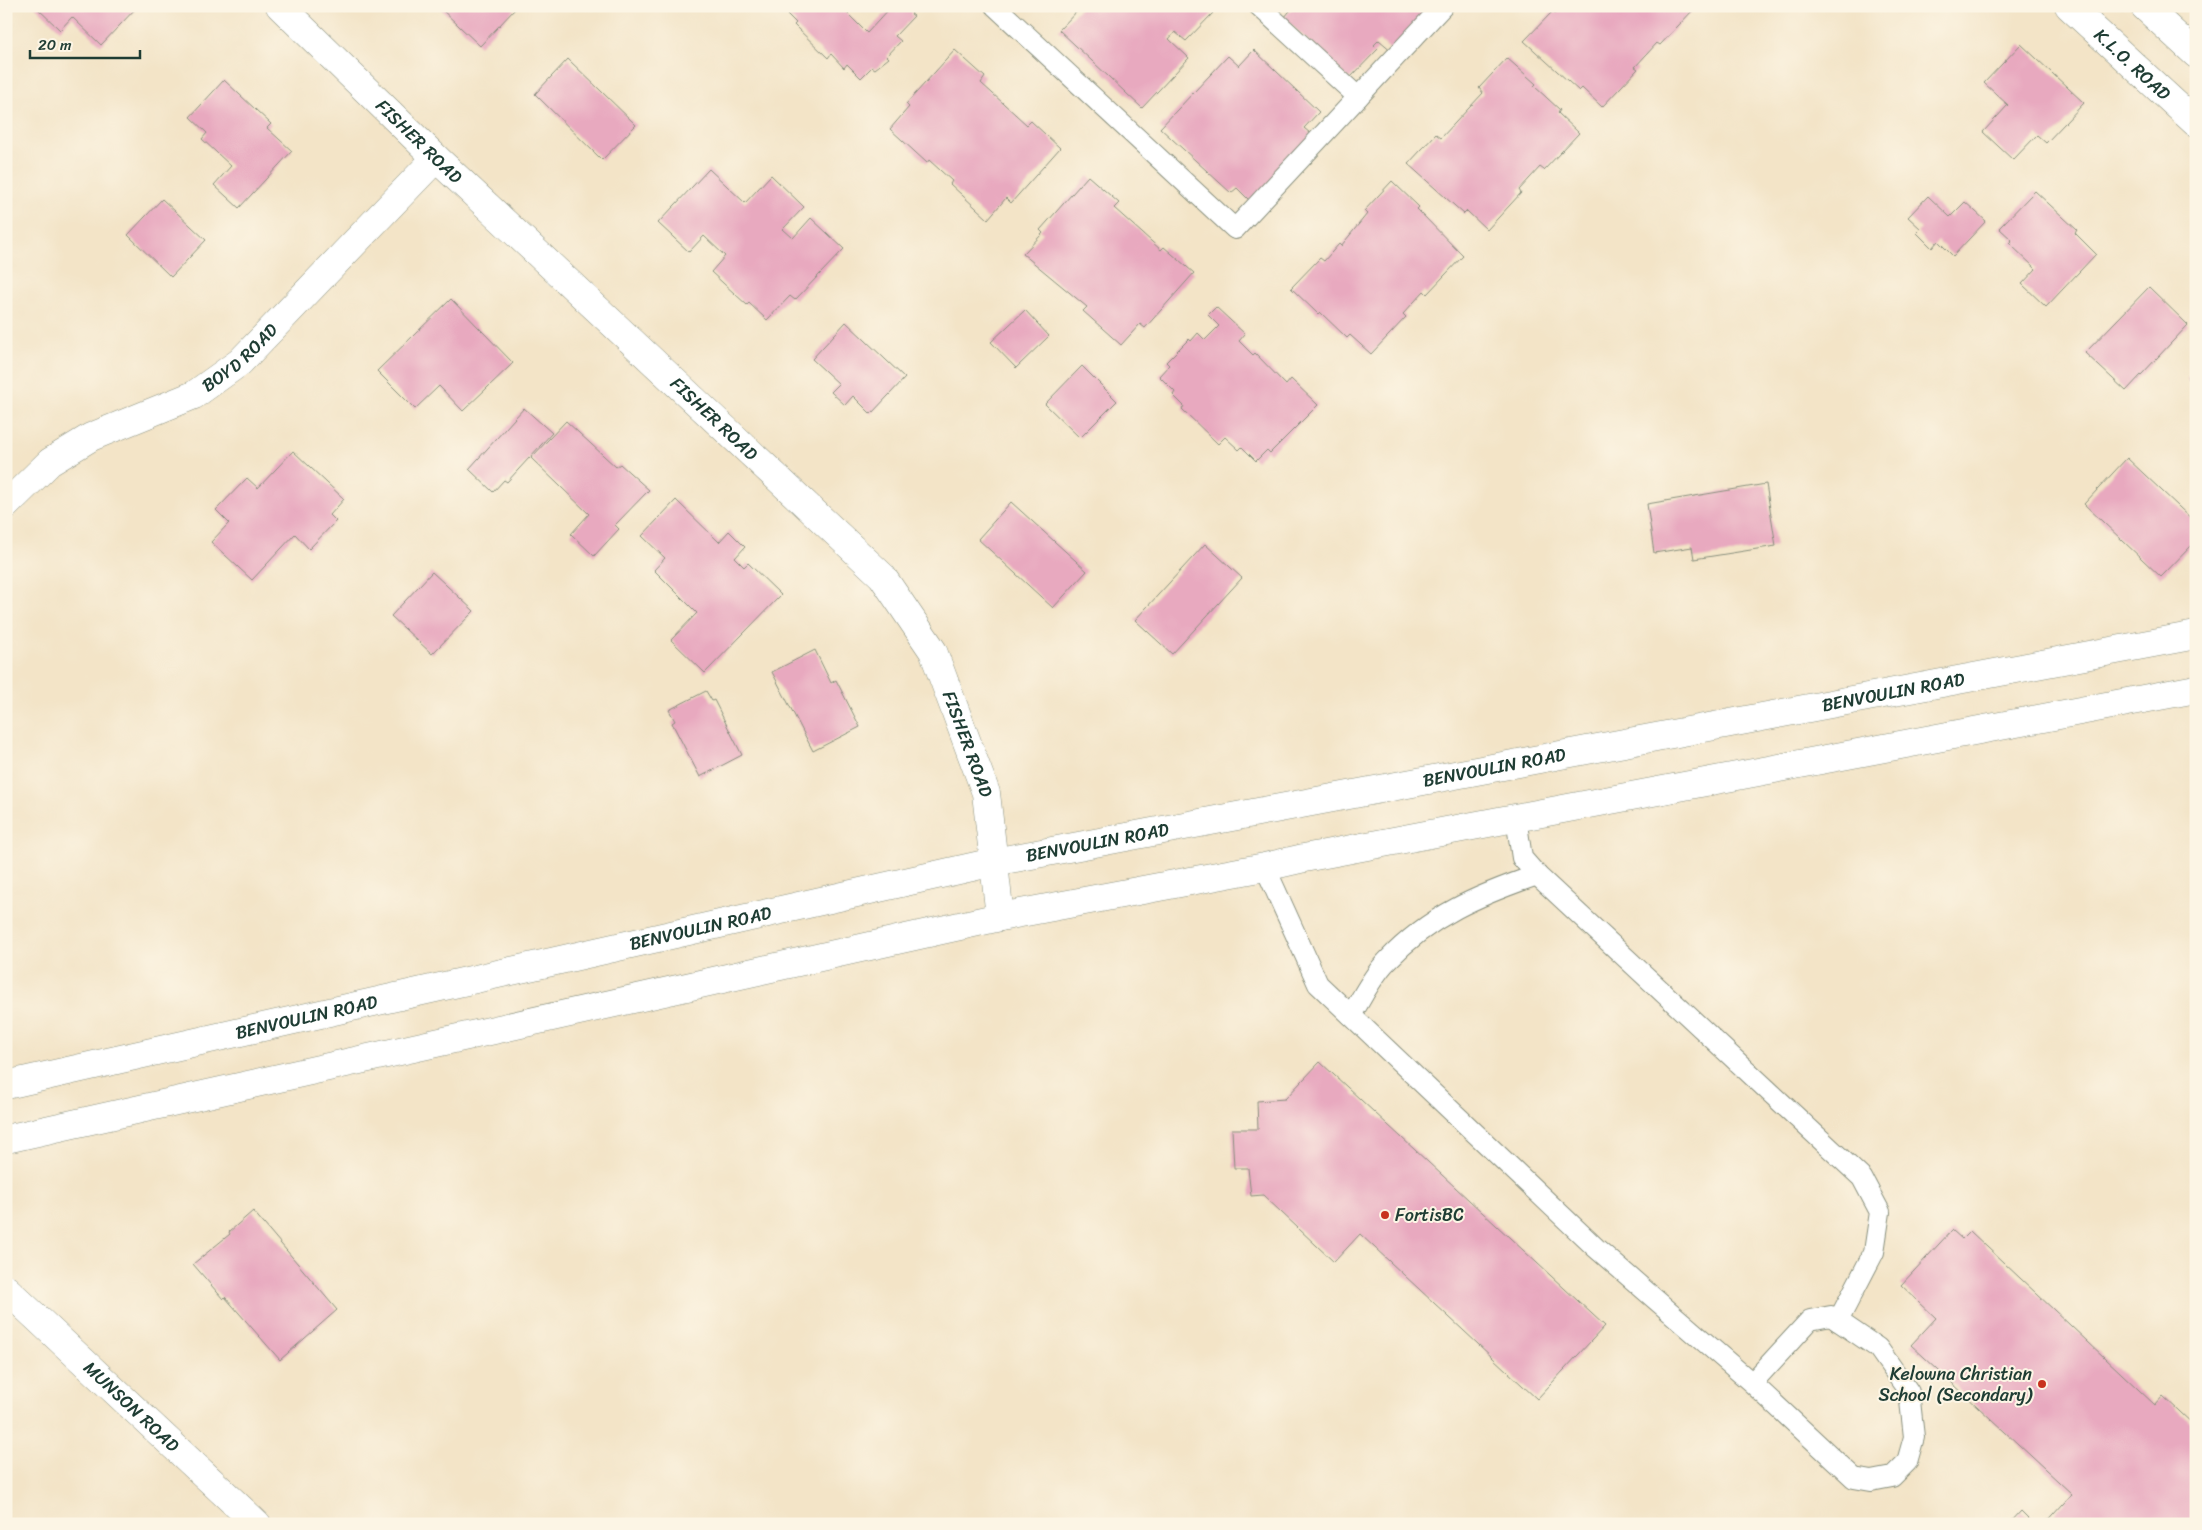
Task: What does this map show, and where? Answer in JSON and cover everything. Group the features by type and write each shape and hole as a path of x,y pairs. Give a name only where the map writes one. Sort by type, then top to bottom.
{"main road":[{"name":"FISHER ROAD","path":"280,6 436,158 882,576 933,651 986,793 1000,917"},
{"name":"K.L.O. ROAD","path":"2069,6 2196,123"},
{"path":"2144,6 2196,54"},
{"name":"BOYD ROAD","path":"6,505 50,462 91,437 194,395 240,362 436,158"},
{"name":"BENVOULIN ROAD","path":"6,1085 994,862 2196,635"},
{"path":"6,1139 1000,917 2196,689"},
{"name":"MUNSON ROAD","path":"6,1289 257,1524"}],"lane":[{"path":"995,6 1235,229 1443,6"},
{"path":"1259,6 1358,97"},
{"path":"1516,818 1522,858 1537,875 1862,1178 1880,1212 1874,1252 1838,1321"},
{"path":"1265,868 1318,984 1596,1248 1752,1383 1854,1478 1871,1481 1892,1477 1907,1462 1914,1437 1909,1392 1878,1348 1831,1316 1810,1320 1752,1383"},
{"path":"1351,1015 1386,962 1430,922 1488,892 1537,875"}],"building":[{"path":"35,6 138,6 101,45 72,17 60,30"},
{"path":"438,6 512,6 515,9 480,46"},
{"path":"785,6 852,6 846,12 867,33 892,6 907,6 914,16 895,36 901,41 887,56 889,58 875,69 872,67 861,78 847,64 844,68 831,54 828,58 794,25 796,23 782,9"},
{"path":"1082,6 1205,6 1213,13 1186,41 1175,32 1169,39 1189,58 1142,108 1059,30"},
{"path":"1294,6 1435,6 1392,51 1379,40 1374,45 1378,49 1349,79 1284,18"},
{"path":"1562,6 1693,6 1695,8 1660,45 1657,43 1635,67 1638,69 1602,107 1582,88 1579,91 1524,41 1553,11 1555,13"},
{"path":"2021,44 2084,103 2046,143 2037,135 2013,160 1983,132 2008,105 1984,83"},
{"path":"955,50 985,77 981,83 1027,125 1031,121 1060,148 1011,203 1006,198 988,219 950,184 952,181 929,160 927,163 890,129 909,107 906,104"},
{"path":"1254,50 1319,112 1304,128 1316,138 1253,204 1237,188 1231,193 1160,128 1228,56 1239,66"},
{"path":"1507,58 1536,84 1534,86 1560,110 1558,113 1579,133 1544,170 1540,167 1519,190 1521,193 1487,230 1467,211 1464,214 1408,164 1436,134 1441,138 1483,93 1479,88"},
{"path":"568,59 636,125 602,160 535,94"},
{"path":"224,80 271,124 267,128 292,151 239,208 214,185 231,166 202,139 207,133 190,117"},
{"path":"709,169 745,203 771,175 804,207 783,229 793,238 811,218 844,249 795,300 790,296 767,320 749,303 747,305 711,272 725,256 704,236 689,252 658,223"},
{"path":"1088,176 1119,203 1114,208 1161,250 1164,247 1194,273 1145,328 1140,324 1121,345 1083,311 1087,307 1023,254 1043,233 1040,230"},
{"path":"1392,181 1419,207 1417,209 1463,256 1427,294 1424,291 1403,314 1406,317 1371,354 1350,335 1347,338 1291,288 1320,258 1324,261 1339,244 1341,246 1367,214 1364,211"},
{"path":"2035,191 2077,230 2075,233 2096,254 2046,307 2022,284 2036,269 2009,243 2012,240 1999,228"},
{"path":"1928,196 1950,217 1965,202 1986,221 1953,256 1938,241 1932,248 1917,233 1921,229 1908,217"},
{"path":"162,199 206,240 171,277 128,235"},
{"path":"2149,287 2188,325 2126,391 2085,353"},
{"path":"451,299 513,363 463,411 439,386 415,409 377,371"},
{"path":"1216,307 1245,334 1239,341 1253,355 1255,353 1286,385 1291,379 1318,405 1270,453 1267,450 1256,461 1242,447 1239,450 1225,437 1218,444 1182,409 1184,406 1173,395 1175,392 1159,376 1169,365 1166,362 1189,339 1191,341 1198,333 1205,340 1219,326 1208,315"},
{"path":"1025,310 1049,336 1016,368 991,342"},
{"path":"846,322 905,378 871,414 853,396 845,405 831,392 839,384 812,359"},
{"path":"1082,366 1117,401 1080,438 1045,404"},
{"path":"2196,369 2196,387 2187,378"},
{"path":"524,408 552,433 507,482 504,480 493,492 469,469"},
{"path":"566,421 616,467 620,464 649,490 615,525 619,529 594,556 571,534 589,514 531,458"},
{"path":"293,451 344,499 330,515 336,521 309,549 295,534 252,580 211,542 229,523 216,510 247,478 258,488"},
{"path":"2127,458 2196,523 2196,541 2161,577 2084,504"},
{"path":"1766,484 1776,546 1694,559 1692,547 1654,553 1647,504"},
{"path":"676,500 719,542 729,531 745,547 735,558 744,567 748,563 781,595 705,673 671,640 697,613 654,570 665,558 642,536"},
{"path":"1011,502 1087,571 1053,608 978,539"},
{"path":"1205,544 1242,578 1172,654 1135,620"},
{"path":"432,572 474,611 432,654 391,616"},
{"path":"815,650 831,683 836,680 860,727 813,751 772,672"},
{"path":"706,691 712,701 714,700 742,755 700,777 672,723 675,721 669,710"},
{"name":"FortisBC","path":"1320,1062 1605,1326 1537,1399 1360,1234 1334,1262 1263,1195 1251,1196 1248,1168 1234,1168 1232,1129 1258,1129 1257,1101 1285,1099"},
{"path":"253,1211 337,1310 280,1360 225,1297 223,1299 193,1264 230,1234 229,1232"},
{"name":"Kelowna Christian School (Secondary)","path":"1952,1230 1962,1239 1970,1231 2155,1405 2163,1396 2196,1427 2196,1524 2045,1524 2072,1494 1911,1345 1936,1318 1901,1285"},
{"path":"2021,1511 2034,1524 2009,1524"}],"place":[{"name":"FortisBC","path":"1385,1215"},
{"name":"Kelowna Christian School (Secondary)","path":"2042,1384"}]}
